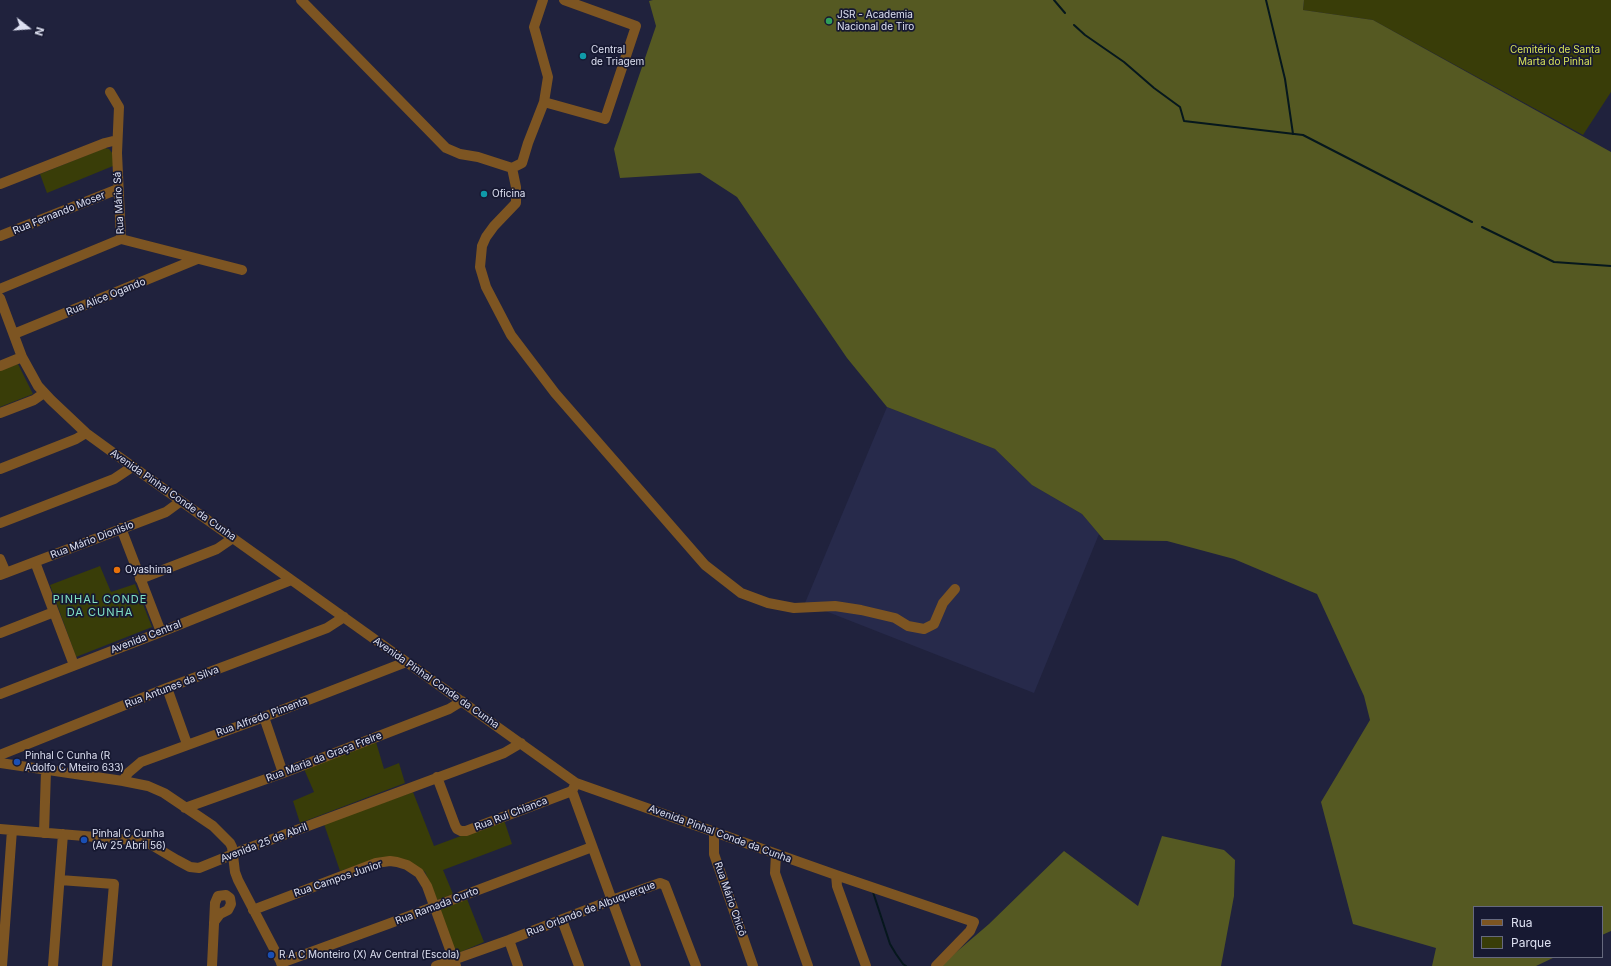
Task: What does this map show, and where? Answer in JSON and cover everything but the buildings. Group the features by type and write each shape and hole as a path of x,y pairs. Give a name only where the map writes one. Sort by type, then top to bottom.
{"street":[{"path":"301,0 446,148 460,154 478,157 512,168 522,163 544,102 548,77 534,27 543,0"},
{"path":"544,102 605,119 636,26 564,0"},
{"name":"Rua Mário Sá","path":"110,92 119,107 117,140 121,239 242,270"},
{"path":"0,184 104,143 117,140"},
{"path":"512,168 516,187 516,203 494,226 486,237 482,246 480,267 486,287 511,335 555,393 705,565 741,593 768,603 794,608 835,606 861,610 895,618 908,626 924,629 934,624 943,603 955,589"},
{"name":"Rua Fernando Moser","path":"0,236 118,189"},
{"path":"0,289 121,239"},
{"name":"Rua Alice Ogando","path":"14,334 197,259"},
{"name":"Avenida Pinhal Conde da Cunha","path":"0,298 22,358 38,386 86,432 132,467 521,743 574,787 714,832 836,876 974,922 970,931 936,966"},
{"path":"0,366 22,358"},
{"path":"0,414 34,400 44,393"},
{"path":"0,469 76,439 86,432"},
{"path":"0,523 114,479 132,467"},
{"name":"Rua Mário Dionisio","path":"3,574 166,512 181,501"},
{"path":"121,528 161,632"},
{"path":"140,579 217,549 233,538"},
{"path":"0,559 3,574"},
{"path":"35,562 74,665"},
{"name":"Avenida Central","path":"0,694 291,580"},
{"path":"0,633 54,612"},
{"name":"Rua Antunes da Silva","path":"0,755 167,688 327,628 344,617"},
{"name":"Rua Alfredo Pimenta","path":"124,781 128,773 142,762 406,662"},
{"path":"167,688 187,744"},
{"name":"Rua Maria da Graça Freire","path":"185,808 283,773 449,709 462,701"},
{"path":"264,717 283,773"},
{"name":"Avenida 25 de Abril","path":"0,829 132,840 150,844 177,860 195,868 199,868 504,752 521,743"},
{"path":"0,763 124,781 155,788 185,808 224,836 230,843 235,872 253,910 282,964"},
{"path":"44,833 46,770"},
{"name":"Rua Rui Chianca","path":"437,777 455,825 457,829 461,831 466,831 574,787"},
{"path":"574,787 592,847 636,966"},
{"path":"2,966 12,830"},
{"name":"Rua Mário Chicô","path":"714,832 714,854 753,966"},
{"path":"53,966 63,834"},
{"name":"Rua Ramada Curto","path":"282,964 592,847"},
{"path":"776,854 775,873 808,966"},
{"name":"Rua Campos Junior","path":"253,910 376,863 390,861 407,865 419,873 427,886 455,962"},
{"path":"836,876 837,886 866,966"},
{"path":"60,880 114,884 107,966"},
{"name":"Rua Orlando de Albuquerque","path":"436,966 455,962 612,900 660,883 665,885 696,966"},
{"path":"562,920 579,966"},
{"path":"212,966 214,922"},
{"path":"509,940 518,966"}],"shaded area":[{"path":"887,407 995,449 1032,485 1082,514 1099,534 1034,693 805,603"}],"green space":[{"name":"Cemitério de Santa Marta do Pinhal","path":"1304,0 1611,0 1611,92 1583,135 1373,20 1303,10"},
{"path":"1304,0 1303,10 1373,20 1611,152 1611,931 1603,935 1603,906 1473,906 1473,958 1553,958 1536,966 1432,966 1436,948 1353,924 1321,802 1370,720 1364,696 1317,594 1234,559 1167,541 1104,540 1082,514 1032,485 995,449 887,407 847,358 737,197 700,173 620,178 614,149 656,26 649,1"},
{"path":"105,148 109,149 113,154 113,166 47,193 40,174"},
{"path":"18,364 33,394 0,407 0,370"},
{"path":"100,566 111,592 135,584 152,627 76,657 50,585"},
{"path":"376,742 384,769 399,763 405,783 300,823 293,801 314,792 304,769"},
{"path":"413,792 434,846 504,820 512,844 443,870 453,894 437,900 425,872 406,860 383,857 340,871 324,824"},
{"path":"1162,836 1224,850 1235,860 1234,896 1221,966 940,966 989,924 1064,851 1138,906"},
{"path":"467,899 484,942 456,954 439,909"}],"waterway":[{"path":"1054,0 1065,13"},
{"path":"1266,0 1285,79 1293,134"},
{"path":"1074,25 1085,35 1124,62 1154,88 1180,107 1184,121 1303,135 1472,222"},
{"path":"1482,227 1554,262 1611,266"},
{"path":"873,892 890,944 903,964 906,966"}],"place":[{"name":"JSR - Academia Nacional de Tiro","path":"829,21"},
{"name":"Central de Triagem","path":"583,56"},
{"name":"Oficina","path":"484,194"},
{"name":"Oyashima","path":"117,570"},
{"name":"Pinhal C Cunha (R Adolfo C Mteiro 633)","path":"17,762"},
{"name":"Pinhal C Cunha (Av 25 Abril 56)","path":"84,840"},
{"name":"R A C Monteiro (X) Av Central (Escola)","path":"271,955"}],"district":[{"name":"PINHAL CONDE DA CUNHA","path":"100,606"}]}
